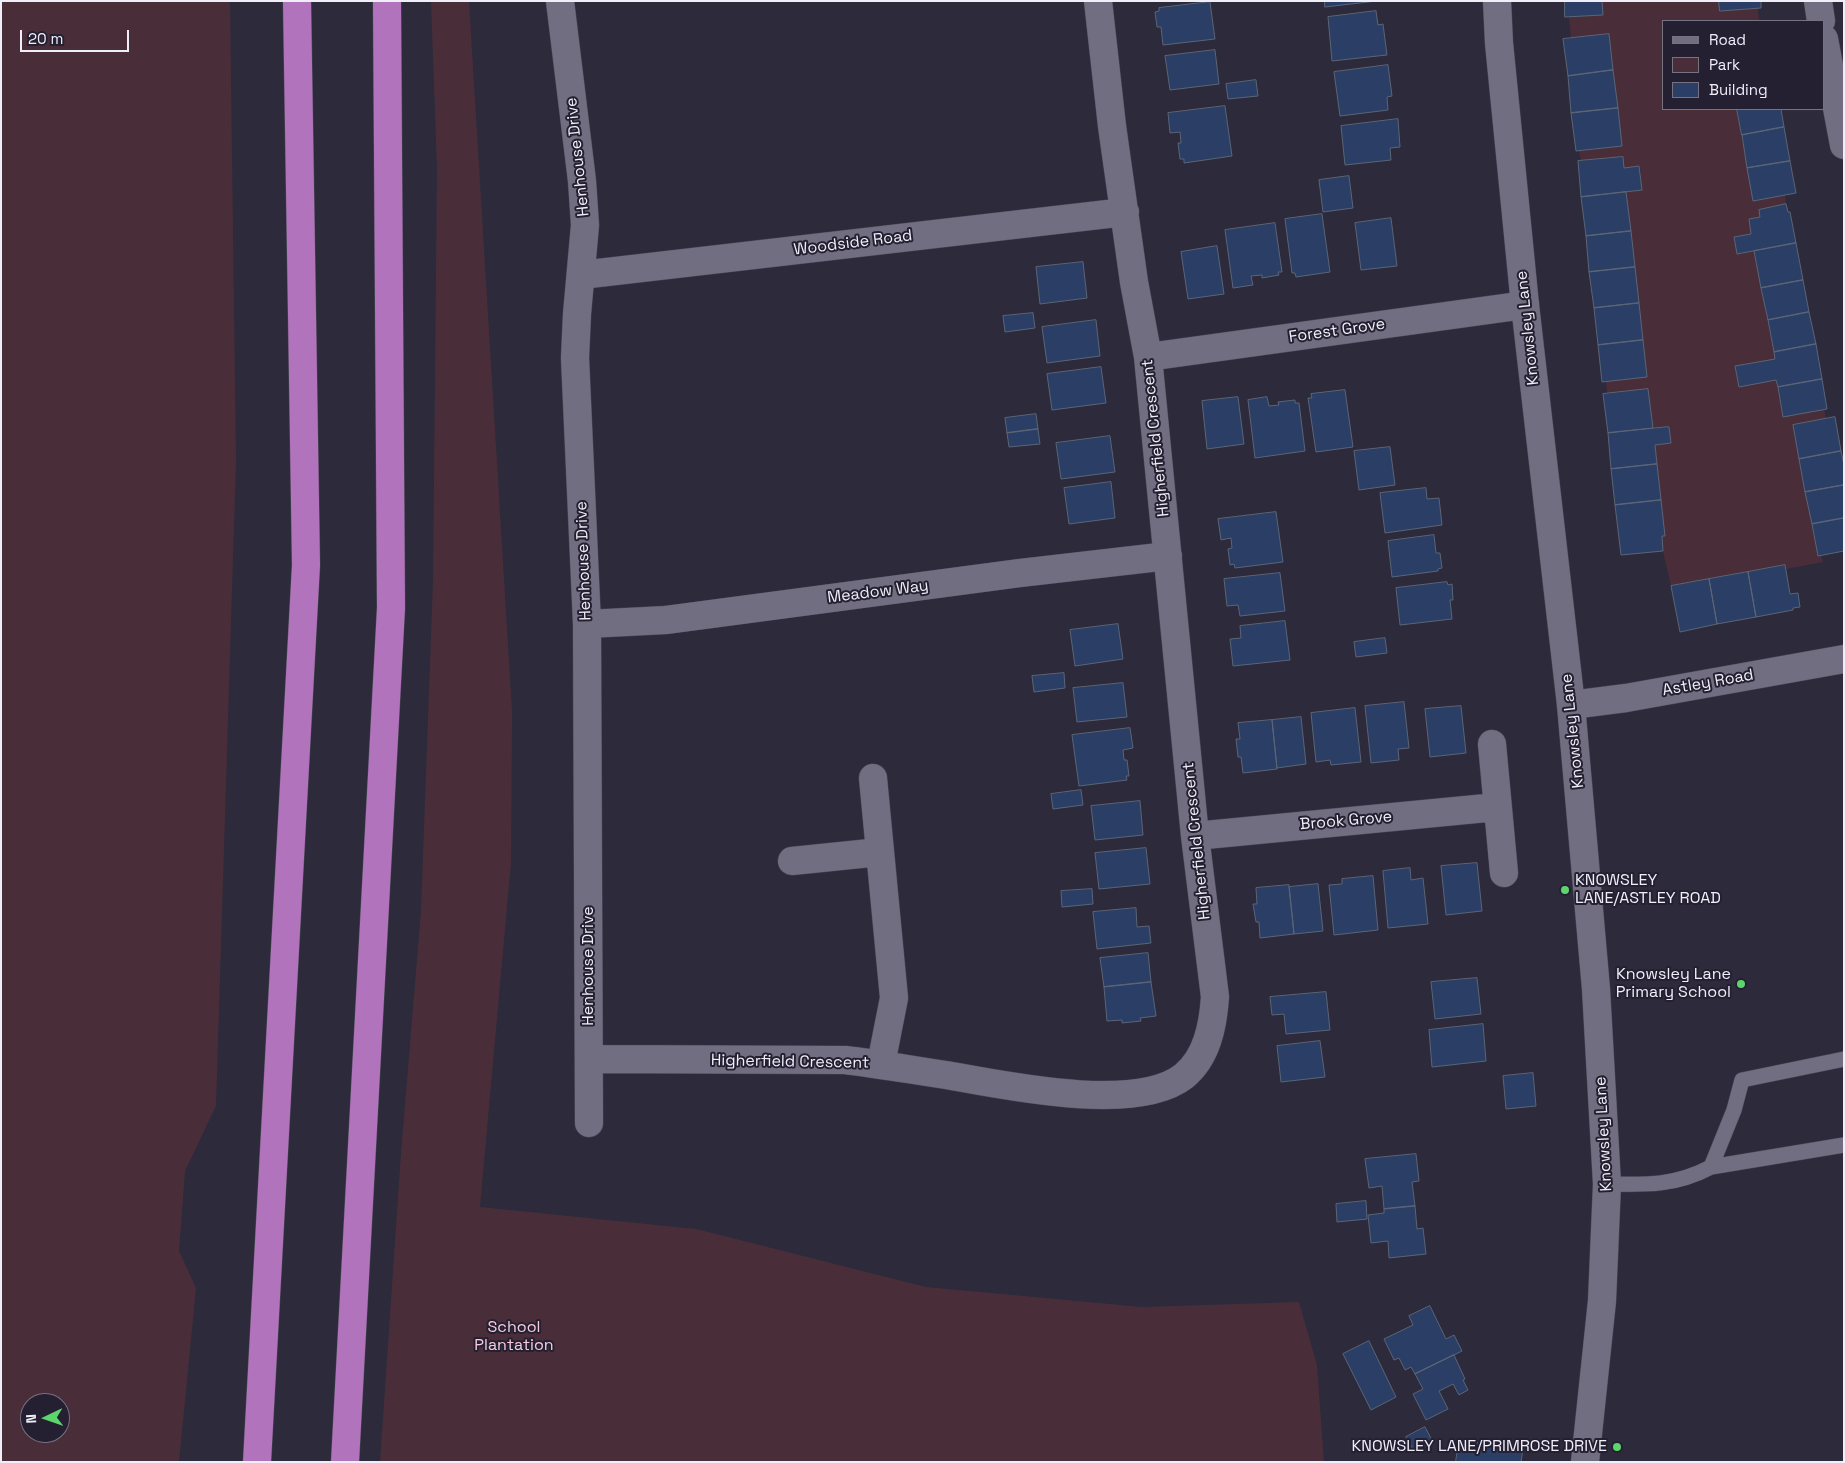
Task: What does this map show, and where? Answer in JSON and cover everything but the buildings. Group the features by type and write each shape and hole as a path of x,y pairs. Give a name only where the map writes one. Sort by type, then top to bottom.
{"highway":[{"path":"257,1462 306,566 297,1"},
{"path":"345,1462 391,608 387,1"}],"street":[{"name":"Henhouse Drive","path":"560,1 582,181 585,225 575,358 587,624 589,1123"},
{"name":"Higherfield Crescent","path":"590,1059 845,1060 881,1064 1037,1091 1103,1095 1131,1093 1167,1085 1182,1078 1194,1067 1202,1051 1210,1034 1214,1016 1215,997 1195,836 1148,357 1134,282 1111,117 1098,1"},
{"name":"Knowsley Lane","path":"1497,1 1500,53 1525,305 1571,705 1596,989 1607,1184 1602,1301 1585,1462"},
{"path":"1818,1 1821,20"},
{"path":"1825,44 1844,145"},
{"name":"Woodside Road","path":"581,275 1125,212"},
{"name":"Forest Grove","path":"1148,357 1525,305"},
{"name":"Meadow Way","path":"587,624 666,620 1020,573 1168,556"},
{"name":"Astley Road","path":"1571,705 1626,698 1844,659"},
{"path":"1492,744 1504,873"},
{"path":"873,778 894,998 881,1064"},
{"name":"Brook Grove","path":"1195,836 1497,807"},
{"path":"792,861 880,852"}],"lane":[{"path":"1711,1167 1734,1110 1742,1080 1844,1059"},
{"path":"1607,1184 1653,1185 1691,1177 1711,1167 1844,1145"}],"green space":[{"path":"1,1 230,1 236,461 216,1106 185,1171 179,1251 196,1288 179,1462 1,1462"},
{"name":"School Plantation","path":"431,1 469,1 512,711 511,862 480,1207 696,1229 926,1287 1142,1307 1299,1302 1317,1365 1324,1462 380,1462 401,1153 421,911 433,580 437,168"},
{"path":"1602,1 1719,1 1720,11 1758,8 1759,20 1662,20 1662,110 1737,110 1747,168 1785,195 1786,204 1759,210 1760,217 1749,219 1751,234 1734,237 1737,254 1754,251 1775,359 1735,367 1739,387 1776,380 1783,417 1824,409 1826,419 1793,425 1818,556 1821,555 1823,562 1786,569 1784,565 1671,586 1663,551 1655,445 1671,443 1669,427 1673,426 1653,428 1648,389 1607,393 1606,381 1647,377 1626,192 1642,190 1640,166 1624,168 1623,157 1581,161 1579,151 1621,146 1609,34 1571,38 1569,17 1602,15"}],"place":[{"name":"KNOWSLEY LANE/ASTLEY ROAD","path":"1565,890"},
{"name":"Knowsley Lane Primary School","path":"1741,984"},
{"name":"KNOWSLEY LANE/PRIMROSE DRIVE","path":"1617,1447"}]}
